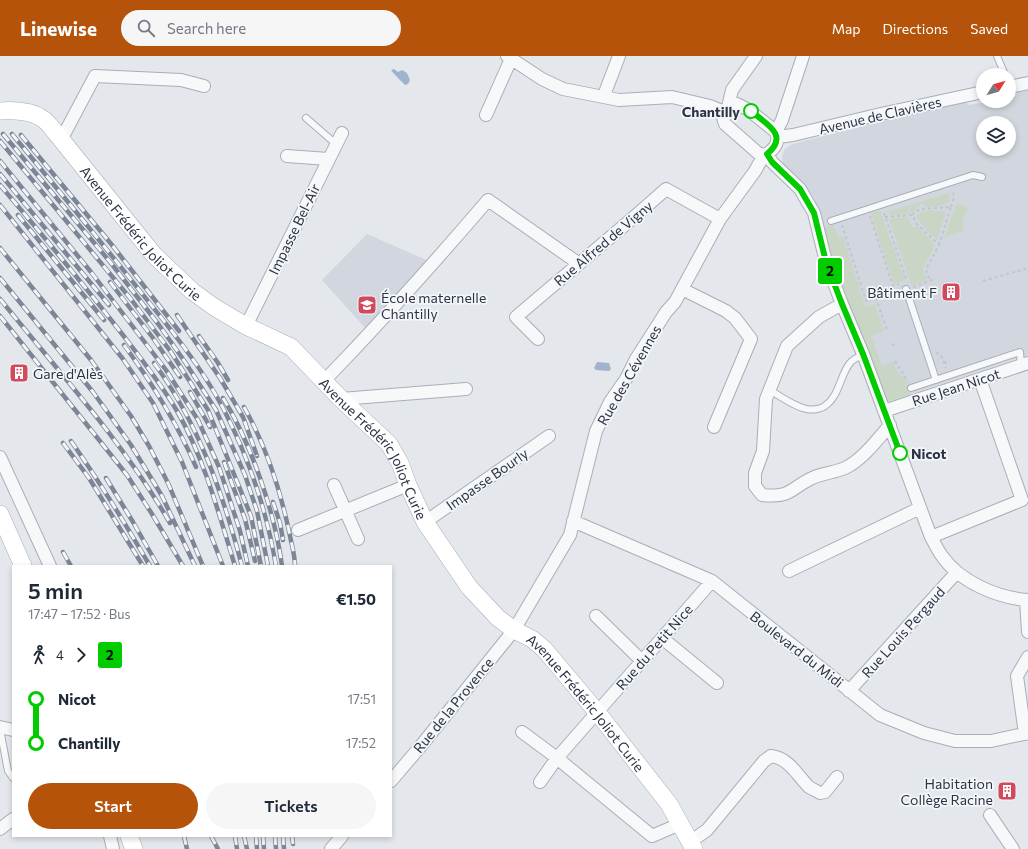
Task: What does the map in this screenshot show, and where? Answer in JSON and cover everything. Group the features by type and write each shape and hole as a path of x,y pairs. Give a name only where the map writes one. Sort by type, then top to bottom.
{"street":[{"path":"605,97 606,90 619,56"},
{"path":"756,56 732,90 722,117 725,124 758,153 765,155 800,189 814,213 826,262 863,354 920,508 942,556 957,572 988,591 1004,596 1027,600 1028,632"},
{"name":"Rue des Cévennes","path":"514,630 570,535 596,431 610,402 682,289 720,219 765,155 777,144 777,134 803,56"},
{"path":"486,115 509,57 542,79 563,89 619,100 672,97 726,109 737,104 749,110 777,134"},
{"path":"61,140 95,76 181,80 204,86"},
{"path":"1016,85 1028,83"},
{"name":"Avenue de Clavières","path":"777,134 786,137 881,114 976,94"},
{"name":"Avenue Frédéric Joliot Curie","path":"0,111 13,110 43,119 162,264 192,291 214,307 246,326 291,347 341,399 389,444 400,463 408,485 425,522 469,587 498,618 514,630 532,639 544,649 597,712 669,804 692,846"},
{"name":"Impasse Bel-Air","path":"246,326 342,133"},
{"path":"287,156 328,159"},
{"name":"Rue Alfred de Vigny","path":"538,338 516,317 578,263 627,224 666,189 720,219"},
{"path":"324,381 380,324 434,264 488,200 578,263"},
{"path":"682,289 726,311 735,318 751,339 714,427"},
{"path":"842,304 819,317 787,346 766,399 763,451 755,473 756,486 762,494 774,496 786,494 811,478 846,468 868,451 890,425"},
{"name":"Rue Jean Nicot","path":"884,411 1024,365"},
{"path":"932,537 1022,500 980,379"},
{"path":"341,399 466,389"},
{"name":"Impasse Bourly","path":"425,522 549,436"},
{"path":"0,457 50,565"},
{"path":"334,485 358,539"},
{"path":"298,530 408,485"},
{"path":"789,571 920,508"},
{"path":"0,514 23,565"},
{"name":"Boulevard du Midi","path":"573,521 712,581 880,715 924,733 955,741 990,741 1026,733"},
{"name":"Rue Louis Pergaud","path":"849,691 957,572"},
{"name":"Rue du Petit Nice","path":"540,782 557,758 712,581"},
{"path":"596,616 642,661"},
{"name":"Rue de la Provence","path":"392,779 424,742 514,630"},
{"path":"662,638 717,683"},
{"path":"1026,733 1017,676 1028,657"},
{"path":"0,728 12,730"},
{"path":"522,732 557,758 652,836 680,824"},
{"path":"692,846 764,762 771,756 778,757 786,761 810,787 820,793 825,792 837,776"},
{"path":"990,815 1013,849"},
{"path":"0,829 12,820"},
{"path":"110,837 113,849"},
{"path":"331,849 341,837"}],"lane":[{"path":"997,56 1003,68"},
{"path":"306,118 336,144"},
{"path":"831,221 973,175 982,177"},
{"path":"906,289 936,380"},
{"path":"911,388 1020,352 1024,365"},
{"path":"770,390 794,405 814,410 823,408 833,398 850,363 863,354"},
{"path":"0,728 8,771 12,777"}],"path":[{"path":"930,281 926,268 939,245 954,198 952,182"},
{"path":"867,210 893,286 908,281 880,205"},
{"path":"885,218 912,216 920,209 951,207"},
{"path":"912,216 917,224 939,245"},
{"path":"839,218 866,301 876,298 887,330"},
{"path":"869,227 873,225"},
{"path":"984,281 1028,268"},
{"path":"895,361 911,388"},
{"path":"944,363 950,361"}],"shaded area":[{"path":"1028,89 1028,355 887,402 849,307 814,198 801,180 783,164 782,157 784,150 790,145 800,142 964,101 969,105 976,104 976,108 1016,108 1016,95 1018,91"},
{"name":"École maternelle Chantilly","path":"367,234 431,262 367,330 322,280"}],"green space":[{"path":"948,193 950,200 949,202 939,206 925,207 923,203 917,206 916,211 902,215 894,215 887,212"},
{"path":"957,203 968,208 962,220 964,230 944,238"},
{"path":"880,210 905,280 894,284 871,213"},
{"path":"931,210 946,212 937,240 916,217 920,212"},
{"path":"909,217 911,226 918,226 935,245 923,269 927,280 913,285 911,284 889,219"},
{"path":"834,225 838,237 843,236 865,307 875,304 884,331 871,336 882,366 893,362 899,374 905,378 911,394 887,402 836,272 823,228"}],"water":[{"path":"394,69 398,72 402,70 407,73 410,80 408,84 405,85 395,75 391,70"},
{"path":"597,362 609,363 611,369 609,371 596,370 594,368"}],"railway":[{"path":"3,134 111,263 159,325 216,410 245,475 257,511 268,565"},
{"path":"12,134 162,318 204,376 222,406 248,464 262,504 276,565"},
{"path":"21,135 112,245 179,331"},
{"path":"0,141 130,298 171,352 208,410 251,516 261,565"},
{"path":"0,161 91,272 166,370 198,420 219,467 240,531 248,565"},
{"path":"0,174 109,305"},
{"path":"0,185 104,311 149,369 177,411 187,429 203,467 217,506 235,565"},
{"path":"0,205 123,359 153,403 182,462 223,565"},
{"path":"18,215 104,320"},
{"path":"0,248 91,360 131,416 149,446 168,483 203,565"},
{"path":"0,278 93,392 131,445 162,496 195,565"},
{"path":"110,282 153,338 180,377"},
{"path":"0,299 90,408 132,464 170,523"},
{"path":"177,315 220,378 243,417 257,456"},
{"path":"0,316 127,475 182,565"},
{"path":"199,336 228,380"},
{"path":"124,345 163,404 181,435 196,467"},
{"path":"154,363 184,410 208,460 227,512 242,565"},
{"path":"190,392 210,427"},
{"path":"223,398 243,436 268,501 279,545 282,565"},
{"path":"244,407 259,437 272,470 286,519 295,565"},
{"path":"71,441 112,502 149,565"},
{"path":"63,443 89,478 142,565"},
{"path":"224,462 245,519 255,561"},
{"path":"106,478 157,565"},
{"path":"273,502 280,523 283,540"},
{"path":"63,552 70,565"},
{"path":"184,837 187,849"},
{"path":"212,837 218,849"},
{"path":"235,837 237,849"},
{"path":"244,837 247,849"},
{"path":"256,837 257,849"},
{"path":"263,837 264,849"},
{"path":"275,837 276,849"},
{"path":"283,837 284,849"},
{"path":"292,837 293,844"}],"bus line":[{"name":"2","path":"751,111 776,132 778,137 777,144 767,154 772,162 800,189 814,213 826,262 863,354 900,453"}],"place":[{"name":"Chantilly","path":"751,111"},
{"name":"Bâtiment F","path":"951,292"},
{"name":"École maternelle Chantilly","path":"367,305"},
{"name":"Gare d'Alès","path":"19,373"},
{"name":"Nicot","path":"900,453"},
{"name":"Habitation Collège Racine","path":"1007,791"}]}
